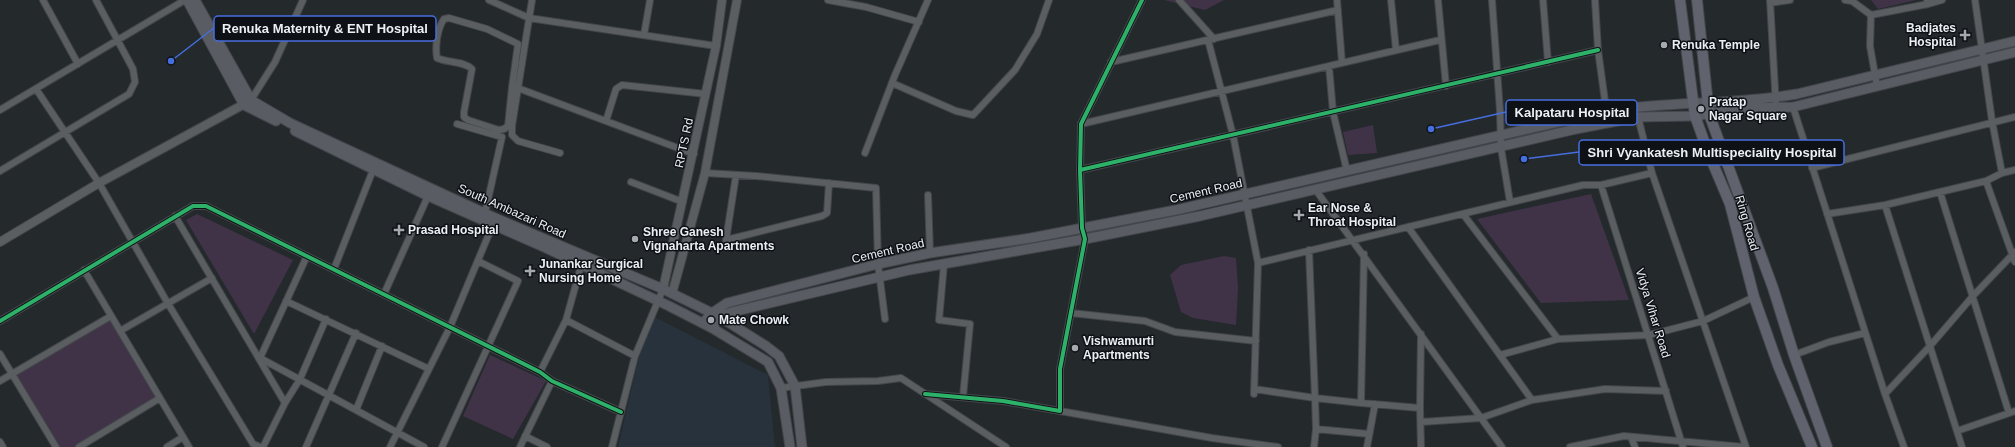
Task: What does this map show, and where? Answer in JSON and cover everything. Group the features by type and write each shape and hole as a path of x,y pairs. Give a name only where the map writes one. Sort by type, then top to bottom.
{"main road":[{"path":"186,0 247,103"},
{"path":"195,0 247,103"},
{"name":"Ring Road","path":"1680,0 1695,116 1708,152 1730,204 1754,297 1778,365 1812,447"},
{"name":"Ring Road","path":"1697,0 1710,114 1774,288 1794,355 1827,447"},
{"path":"1776,102 1875,75 2015,40"},
{"path":"1776,102 1793,106 2015,52"},
{"name":"Cement Road","path":"703,323 712,313 727,303 878,264 930,253 1031,238 1176,210 1606,111 1639,106 1693,103 1776,102"},
{"name":"Cement Road","path":"720,317 732,312 880,277 1085,239 1247,205 1429,162 1501,148 1576,129 1638,117 1695,116 1776,102"},
{"name":"South Ambazari Road","path":"247,103 373,170 428,196 668,292 720,317 779,356 795,386 802,447"},
{"name":"South Ambazari Road","path":"247,103 485,213 494,222 582,266 703,323 768,362 781,388 790,447"},
{"path":"712,328 720,317"}],"street":[{"path":"43,0 78,64"},
{"path":"0,171 129,94 135,82 133,69 96,0"},
{"path":"1,108 36,89 186,0"},
{"path":"0,242 99,184 247,103 275,62 304,0"},
{"path":"489,0 529,18 716,46"},
{"path":"520,51 518,44 486,29 449,18 444,19 440,25 436,52 438,58 446,62 468,65 472,69 464,117 499,130 504,130 508,126 520,51 529,18 532,0"},
{"path":"644,35 650,0"},
{"name":"RPTS Rd","path":"668,292 683,202 716,46 722,0"},
{"path":"612,447 635,356 658,302 668,292 705,173 737,0"},
{"path":"828,0 866,7 919,22"},
{"path":"865,153 892,83 928,0"},
{"path":"892,83 956,111 973,115 1014,70 1036,34 1049,0"},
{"path":"1060,411 1060,369 1085,239 1082,228 1080,170 1081,124 1142,0"},
{"path":"1179,0 1211,39 1220,92 1234,135 1258,263 1254,392 1420,408"},
{"path":"1337,0 1342,63"},
{"path":"1391,0 1396,50"},
{"path":"1438,0 1440,40 1446,86"},
{"path":"1492,0 1501,148 1510,202"},
{"path":"1543,0 1548,62"},
{"path":"1595,0 1598,50 1608,123"},
{"path":"1776,102 1770,2 1790,0"},
{"path":"1845,0 1852,1 1871,15 1942,0"},
{"path":"1975,0 1992,121 2002,173"},
{"path":"1111,62 1338,10"},
{"path":"1871,15 1870,46 1877,86"},
{"path":"1081,124 1440,40"},
{"path":"1080,170 1598,50"},
{"path":"1329,66 1333,112 1347,171"},
{"path":"606,121 616,89 622,85 706,94"},
{"path":"515,87 694,154"},
{"path":"515,87 512,135 518,141 560,153"},
{"path":"36,89 99,184 167,302 253,444 262,447 285,403 300,379 326,319"},
{"path":"1793,106 1885,394 1904,447"},
{"path":"1570,447 1624,436 1682,444 1745,447 1652,173 1638,117"},
{"path":"1812,168 1992,121 2015,117"},
{"path":"457,124 502,137 485,213"},
{"path":"334,269 373,170"},
{"path":"1827,214 1886,205 1986,181 2002,173 2015,170"},
{"path":"705,173 876,188 878,264 885,319"},
{"path":"1258,263 1583,185 1602,185 1652,173"},
{"path":"736,175 726,240 822,216 826,213 829,183"},
{"path":"1986,181 2014,253 2015,262"},
{"path":"632,182 683,202"},
{"name":"Vidya Vihar Road","path":"1602,185 1682,444"},
{"path":"1315,189 1364,254 1502,447"},
{"path":"1940,192 2012,412 1957,431"},
{"path":"928,195 930,253"},
{"path":"384,294 428,196"},
{"path":"1886,205 1962,447"},
{"path":"0,322 175,216 193,206 206,206 489,346 540,372 552,381 621,412"},
{"path":"1463,214 1558,340"},
{"path":"175,216 260,358 285,403"},
{"path":"390,447 450,327 494,222"},
{"path":"1408,227 1532,400"},
{"path":"1309,250 1316,398 1316,429 1314,447"},
{"path":"1885,394 1930,346 1973,296 2014,253"},
{"path":"1361,403 1364,254"},
{"path":"260,358 308,256"},
{"path":"442,447 518,281 478,261"},
{"path":"944,264 939,320 970,324 963,398"},
{"path":"540,372 566,320 582,266"},
{"path":"84,270 189,447"},
{"path":"120,331 167,302 212,278"},
{"path":"1500,355 1558,340 1649,335 1703,320 1754,297"},
{"path":"286,301 429,369"},
{"path":"1071,313 1145,321 1175,332 1256,341"},
{"path":"0,381 112,316"},
{"path":"566,320 635,356"},
{"path":"306,447 356,333"},
{"path":"1794,355 1829,342 1866,333"},
{"path":"1421,334 1421,447"},
{"path":"356,410 382,346"},
{"path":"0,354 56,447"},
{"path":"260,358 397,434 424,447"},
{"path":"781,388 826,382 878,381 901,378 1006,447"},
{"path":"520,447 552,381"},
{"path":"1421,422 1481,418 1532,400 1605,389 1666,391"},
{"path":"925,394 1003,401 1212,438 1278,447"},
{"path":"79,447 160,398"},
{"path":"1367,447 1375,404"},
{"path":"1316,429 1369,434"},
{"path":"525,436 547,447"},
{"path":"167,447 183,437"},
{"path":"1631,437 1635,447"},
{"path":"0,442 3,447"}],"shaded area":[{"path":"1164,0 1224,0 1205,10"},
{"path":"1871,0 1916,0 1878,9"},
{"path":"1373,125 1377,153 1348,155 1343,132"},
{"path":"1591,194 1629,300 1541,303 1477,219"},
{"path":"197,214 293,260 254,334 186,220"},
{"path":"1224,256 1236,258 1238,288 1236,325 1193,318 1181,312 1170,275 1181,265"},
{"path":"649,314 768,375 775,447 618,447"},
{"path":"110,320 158,398 78,447 58,447 13,376"},
{"path":"490,355 546,381 513,439 463,416"}],"cycle path":[{"path":"925,394 1003,401 1060,411 1060,369 1085,239 1082,228 1080,170 1081,124 1142,0"},
{"path":"1080,170 1598,50"},
{"path":"0,321 193,206 206,206 540,372 552,381 621,412"}],"place":[{"name":"Badjates Hospital","path":"1965,35"},
{"name":"Renuka Temple","path":"1664,45"},
{"name":"Renuka Maternity & ENT Hospital","path":"171,61"},
{"name":"Pratap Nagar Square","path":"1701,109"},
{"name":"Kalpataru Hospital","path":"1431,129"},
{"name":"Shri Vyankatesh Multispeciality Hospital","path":"1524,159"},
{"name":"Ear Nose & Throat Hospital","path":"1299,215"},
{"name":"Prasad Hospital","path":"399,230"},
{"name":"Shree Ganesh Vignaharta Apartments","path":"635,239"},
{"name":"Junankar Surgical Nursing Home","path":"530,271"},
{"name":"Mate Chowk","path":"711,320"},
{"name":"Vishwamurti Apartments","path":"1075,348"}]}
